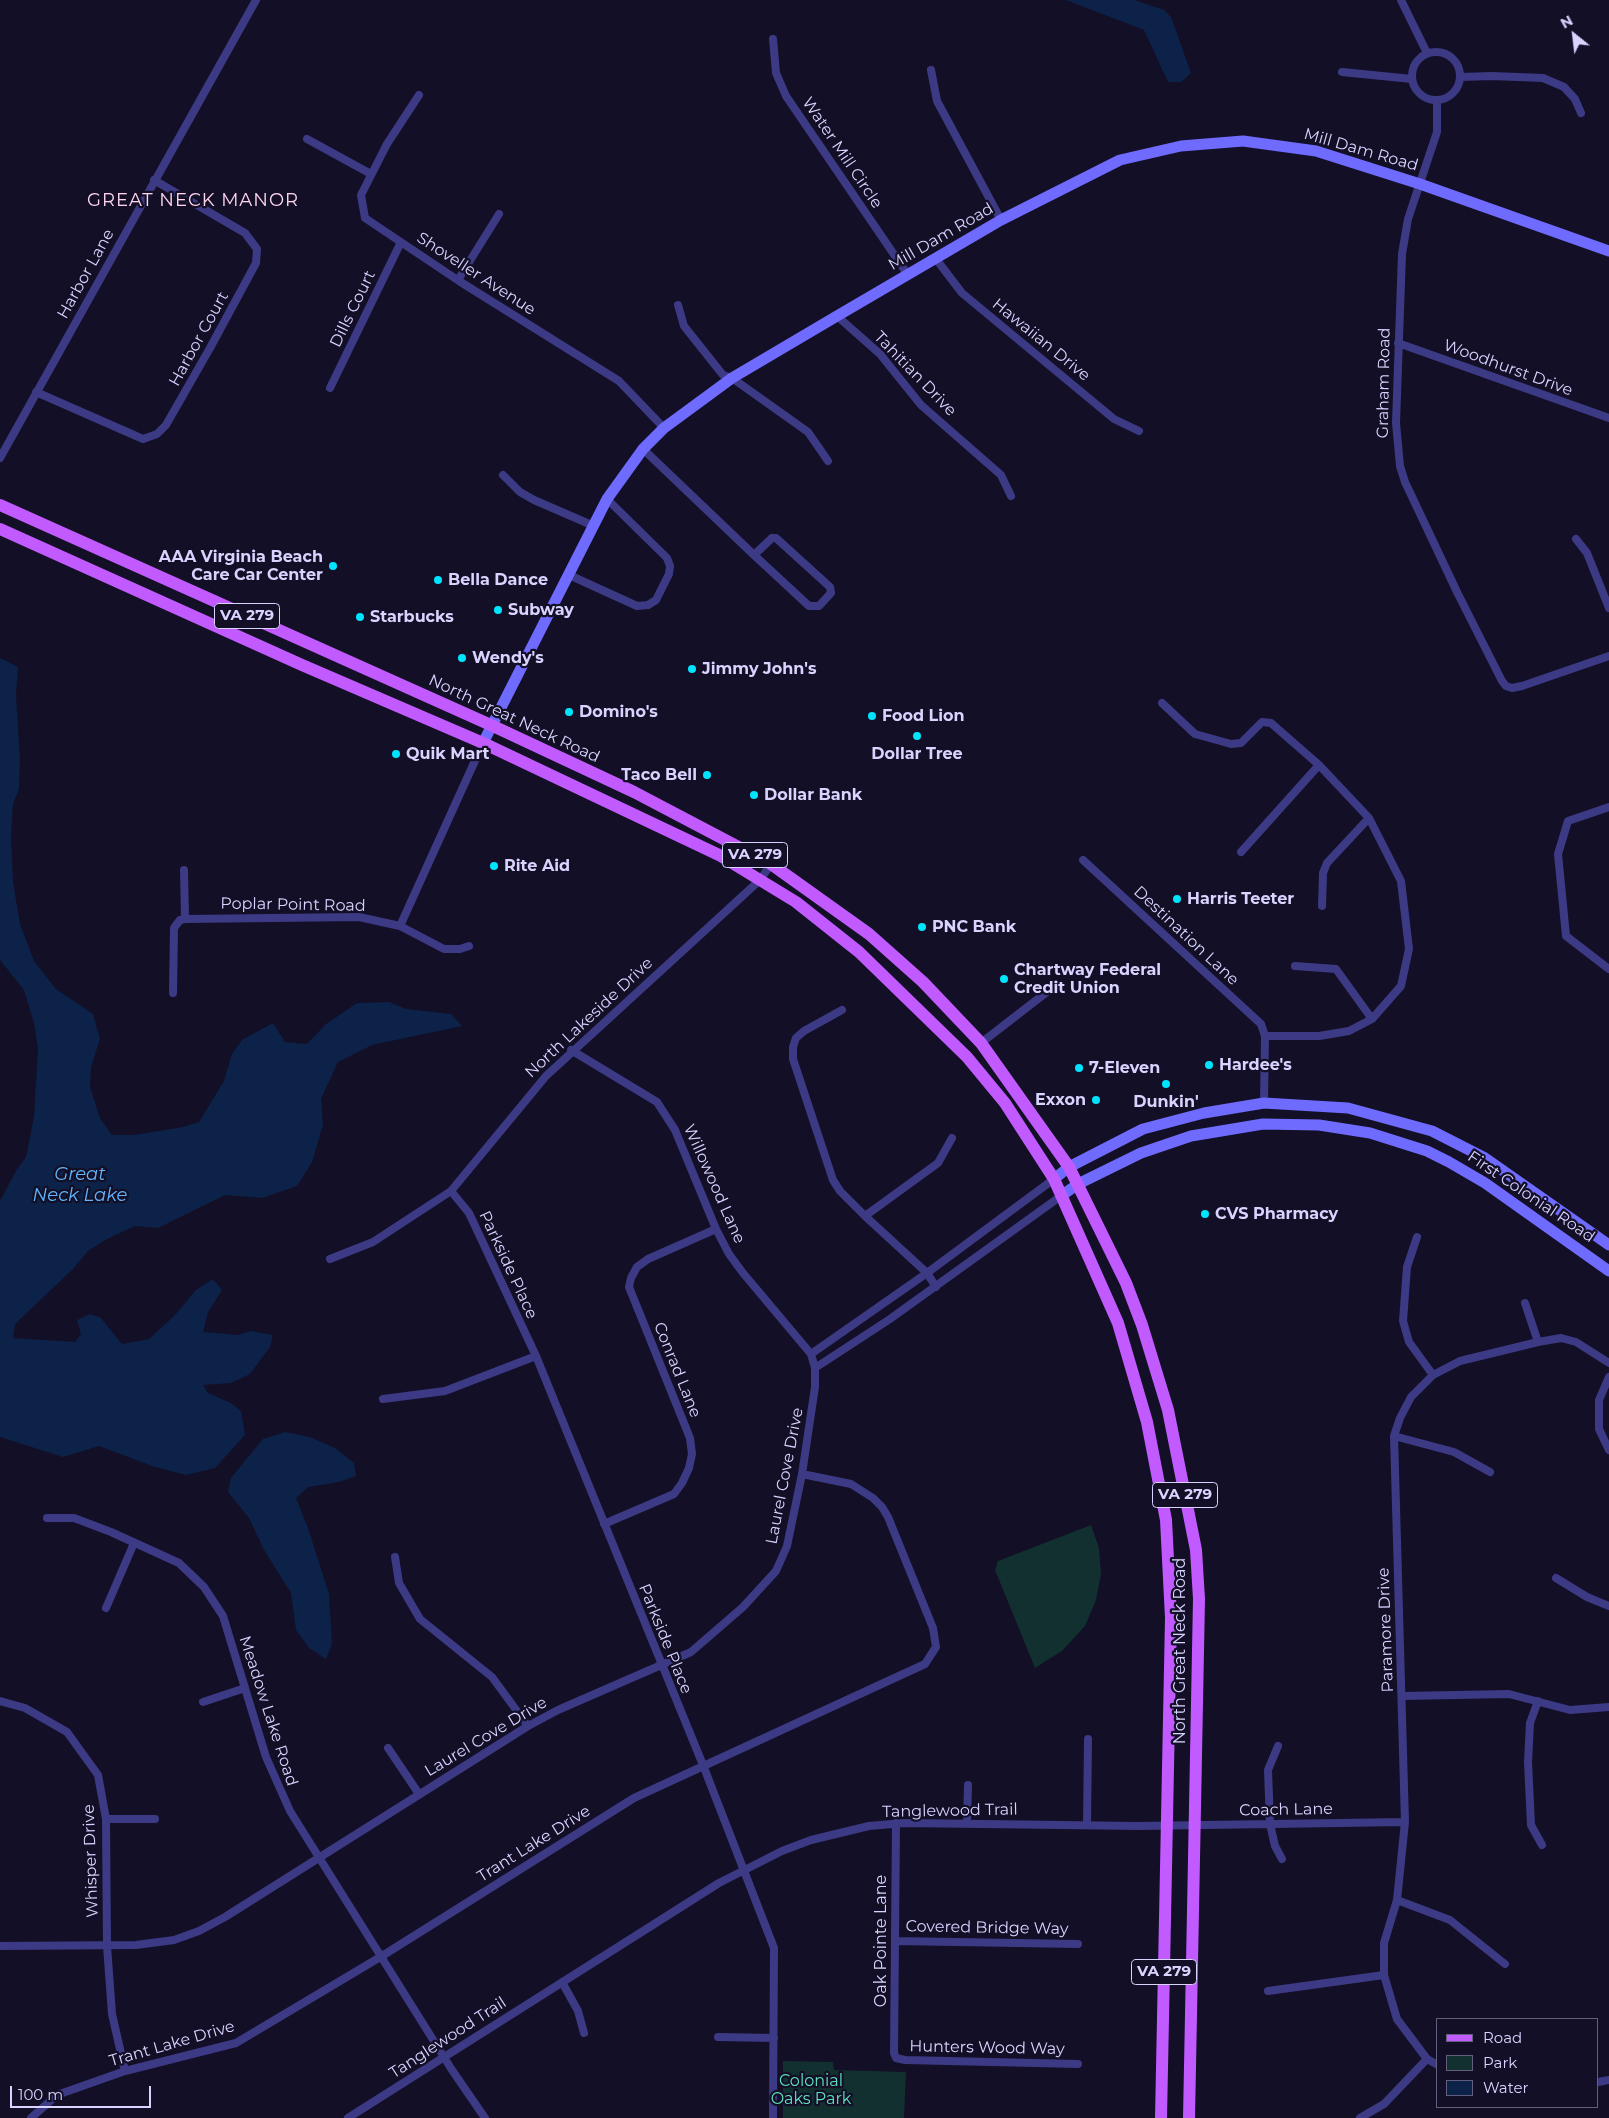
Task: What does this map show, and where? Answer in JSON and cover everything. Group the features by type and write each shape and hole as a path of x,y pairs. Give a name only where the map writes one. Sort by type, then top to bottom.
{"main road":[{"name":"North Great Neck Road","path":"0,505 493,726 634,792 771,864 870,934 923,982 981,1043 1069,1167 1126,1283 1142,1325 1168,1410 1196,1550 1199,1600 1189,2118"},
{"name":"North Great Neck Road","path":"0,529 302,665 484,744 684,838 760,880 796,902 859,952 948,1039 1004,1103 1054,1179 1118,1323 1147,1422 1166,1520 1171,1618 1161,2118"}],"street":[{"name":"Harbor Lane","path":"0,458 256,0"},
{"path":"1401,0 1427,53"},
{"name":"Water Mill Circle","path":"773,39 776,73 786,96 908,275"},
{"path":"1441,52 1453,58 1457,64 1460,77 1455,90 1438,100 1421,94 1412,79 1412,73 1417,61 1427,53 1441,52"},
{"path":"931,70 937,101 1001,220"},
{"path":"1342,72 1412,79"},
{"path":"1460,77 1544,78 1564,87 1574,99 1581,113"},
{"name":"Shoveller Avenue","path":"419,95 371,174 361,195 365,218 458,280 619,381 664,428"},
{"name":"Graham Road","path":"1438,100 1437,132 1404,236 1396,423 1400,466 1405,482 1458,594 1502,681 1512,688 1522,686 1609,656"},
{"path":"307,139 371,174"},
{"name":"Mill Dam Road","path":"484,744 607,499 642,449 664,428 732,378 837,316 1001,220 1120,160 1181,146 1243,141 1316,151 1420,184 1609,251"},
{"name":"Harbor Court","path":"36,392 143,439 157,434 166,425 210,348 256,263 257,249 253,240 239,228 154,180"},
{"path":"458,280 499,214"},
{"name":"Dills Court","path":"330,388 401,242"},
{"name":"Hawaiian Drive","path":"936,259 962,293 1114,419 1139,431"},
{"path":"678,306 684,326 698,346 724,375 732,378 808,432 828,461"},
{"name":"Tahitian Drive","path":"837,316 880,354 921,405 1001,475 1011,496"},
{"name":"Woodhurst Drive","path":"1398,343 1609,418"},
{"path":"642,449 754,555 809,606 820,606 831,593 830,587 776,538 769,539 754,555"},
{"path":"503,475 520,492 534,500 594,526"},
{"path":"569,575 637,606 648,605 656,600 669,574 670,566 667,558 607,499"},
{"path":"1576,539 1587,553 1609,608"},
{"path":"1162,703 1195,734 1231,744 1241,743 1262,722 1271,723 1319,765 1369,818 1401,881 1409,949 1401,986 1372,1019 1349,1031 1319,1036 1265,1036 1264,1103"},
{"path":"400,926 484,744"},
{"path":"1241,852 1319,765"},
{"path":"1609,807 1568,822 1558,854 1566,936 1609,969"},
{"path":"1322,906 1323,873 1327,863 1369,818"},
{"name":"Destination Lane","path":"1082,860 1261,1024 1265,1036"},
{"name":"North Lakeside Drive","path":"330,1259 373,1242 451,1191 525,1098 571,1050 760,880 771,864"},
{"path":"173,993 174,928 180,920 185,919 184,870"},
{"name":"Poplar Point Road","path":"185,919 347,916 379,920 400,926 444,949 460,949 469,946"},
{"path":"1295,966 1336,969 1372,1019"},
{"path":"981,1043 1052,988"},
{"path":"842,1010 804,1031 796,1038 793,1047 793,1058 833,1180 840,1191 865,1216 927,1273 936,1287"},
{"path":"1319,1026 1319,1036"},
{"name":"Willowood Lane","path":"571,1050 657,1102 675,1130 716,1229 743,1273 811,1354"},
{"name":"First Colonial Road","path":"1054,1179 1069,1167 1142,1129 1209,1111 1264,1103 1348,1108 1432,1131 1485,1158 1609,1245"},
{"name":"First Colonial Road","path":"1061,1196 1078,1184 1141,1153 1191,1136 1263,1124 1319,1125 1370,1133 1427,1151 1450,1162 1485,1183 1609,1270"},
{"path":"865,1216 938,1163 952,1138"},
{"path":"811,1354 927,1273 1054,1179"},
{"name":"Parkside Place","path":"451,1191 469,1213 536,1356 703,1765 774,1948 773,2118"},
{"path":"815,1368 936,1287 1061,1196"},
{"name":"Conrad Lane","path":"604,1524 674,1494 689,1468 692,1454 690,1438 629,1288 631,1278 637,1267 648,1259 716,1229"},
{"path":"1417,1237 1408,1267 1403,1321 1410,1342 1433,1375"},
{"path":"1525,1303 1538,1342"},
{"name":"Paramore Drive","path":"1436,2064 1427,2059 1397,2019 1384,1975 1384,1943 1397,1900 1406,1822 1394,1436 1400,1418 1411,1398 1433,1375 1460,1361 1561,1338 1576,1342 1609,1363"},
{"name":"Laurel Cove Drive","path":"0,1946 107,1946 156,1943 199,1931 528,1726 558,1710 678,1659 706,1641 743,1607 776,1571 788,1546 802,1474 815,1387 815,1368 811,1354"},
{"path":"383,1399 445,1391 536,1356"},
{"path":"1609,1377 1599,1400 1599,1428 1609,1450"},
{"path":"1394,1436 1454,1452 1490,1472"},
{"name":"Trant Lake Drive","path":"31,2118 57,2095 125,2071 236,2043 382,1956 634,1798 925,1664 931,1656 936,1640 933,1628 892,1525 882,1507 864,1491 835,1480 802,1474"},
{"name":"Meadow Lake Road","path":"47,1518 74,1518 134,1543 179,1563 204,1586 223,1616 266,1757 278,1789 444,2057 485,2118"},
{"path":"106,1608 134,1543"},
{"path":"395,1557 399,1583 420,1619 492,1677 528,1726"},
{"path":"1556,1578 1587,1598 1609,1606"},
{"path":"203,1702 245,1688"},
{"path":"1402,1696 1509,1694 1570,1710 1609,1707"},
{"name":"Whisper Drive","path":"0,1700 26,1708 67,1732 98,1774 106,1818 107,1946 112,2014 125,2071"},
{"path":"1538,1702 1530,1723 1528,1762 1531,1825 1542,1845"},
{"path":"1087,1825 1088,1739"},
{"path":"1278,1746 1268,1770 1270,1824 1275,1846 1282,1859"},
{"path":"388,1748 419,1794"},
{"path":"967,1823 968,1785"},
{"path":"106,1818 155,1819"},
{"name":"Coach Lane","path":"1168,1826 1406,1822"},
{"name":"Tanglewood Trail","path":"348,2118 744,1868 811,1840 840,1832 896,1823 1168,1826"},
{"name":"Oak Pointe Lane","path":"896,1823 894,2053 896,2058"},
{"path":"1397,1900 1450,1920 1505,1964"},
{"name":"Covered Bridge Way","path":"895,1941 1078,1944"},
{"path":"1268,1992 1384,1975"},
{"path":"562,1982 578,2011 584,2033"},
{"path":"718,2037 774,2038"},
{"name":"Hunters Wood Way","path":"896,2058 1078,2064"},
{"path":"1360,2118 1384,2104 1427,2059"}],"green space":[{"path":"1091,1525 1099,1548 1101,1574 1096,1600 1085,1626 1062,1651 1035,1668 995,1570 998,1561"},
{"name":"Colonial Oaks Park","path":"783,2061 833,2062 834,2070 906,2072 904,2118 783,2118"}],"water":[{"path":"1066,0 1134,0 1164,10 1171,17 1191,73 1181,82 1168,82 1144,30"},
{"name":"Great Neck Lake","path":"0,658 18,667 16,695 20,761 19,789 13,804 11,837 13,882 20,924 34,961 56,989 93,1014 100,1039 91,1067 90,1087 100,1118 112,1135 134,1135 183,1127 199,1122 224,1081 232,1054 242,1040 273,1023 285,1042 307,1044 326,1024 357,1003 389,1002 406,1009 451,1014 462,1026 372,1045 338,1062 321,1099 323,1125 312,1162 297,1186 262,1198 225,1195 158,1228 135,1226 107,1239 88,1251 73,1269 15,1324 13,1338 75,1342 81,1334 77,1320 90,1314 101,1318 122,1344 149,1339 174,1316 196,1290 213,1279 222,1290 208,1312 203,1332 238,1335 251,1331 273,1335 270,1347 250,1374 231,1383 203,1385 208,1393 231,1403 241,1411 245,1435 215,1468 186,1475 155,1467 99,1446 63,1457 0,1437 0,1201 17,1169 26,1157 34,1117 38,1049 34,1023 24,990 0,960"},
{"path":"285,1432 310,1437 335,1448 354,1463 356,1476 339,1482 308,1487 296,1498 308,1528 329,1594 332,1644 326,1659 309,1648 296,1630 291,1593 264,1550 249,1518 228,1492 231,1478 263,1439"}],"place":[{"name":"AAA Virginia Beach Care Car Center","path":"333,566"},
{"name":"Bella Dance","path":"438,580"},
{"name":"Subway","path":"498,610"},
{"name":"Starbucks","path":"360,617"},
{"name":"Wendy's","path":"462,658"},
{"name":"Jimmy John's","path":"692,669"},
{"name":"Domino's","path":"569,712"},
{"name":"Food Lion","path":"872,716"},
{"name":"Dollar Tree","path":"917,736"},
{"name":"Quik Mart","path":"396,754"},
{"name":"Taco Bell","path":"707,775"},
{"name":"Dollar Bank","path":"754,795"},
{"name":"Rite Aid","path":"494,866"},
{"name":"Harris Teeter","path":"1177,899"},
{"name":"PNC Bank","path":"922,927"},
{"name":"Chartway Federal Credit Union","path":"1004,979"},
{"name":"Hardee's","path":"1209,1065"},
{"name":"7-Eleven","path":"1079,1068"},
{"name":"Dunkin'","path":"1166,1084"},
{"name":"Exxon","path":"1096,1100"},
{"name":"CVS Pharmacy","path":"1205,1214"}],"district":[{"name":"GREAT NECK MANOR","path":"193,201"}]}
